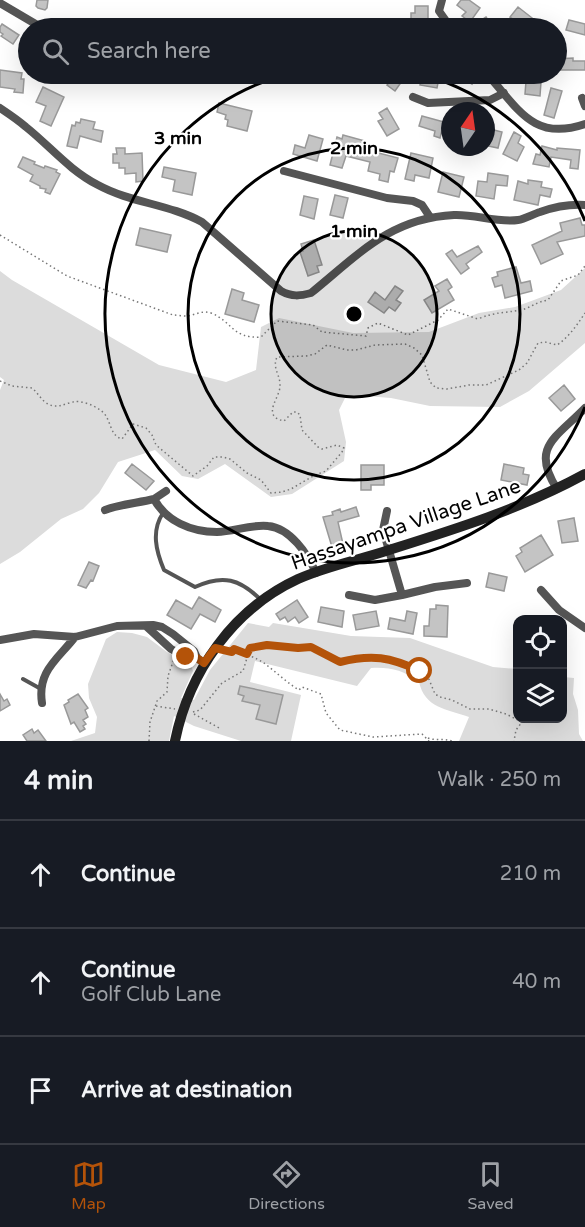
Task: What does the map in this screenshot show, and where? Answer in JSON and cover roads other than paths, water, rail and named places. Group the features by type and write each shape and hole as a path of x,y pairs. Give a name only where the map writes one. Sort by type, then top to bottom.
{"street":[{"path":"442,0 440,11 445,18"},
{"path":"0,3 25,18"},
{"path":"496,84 522,113 539,126 557,130 585,123"},
{"path":"413,97 428,103 490,100 504,93"},
{"path":"582,98 585,106"},
{"path":"0,108 26,127 75,172 99,186 127,198 187,214 202,222 281,291 290,295 300,296 311,292 384,235 405,224 430,217 457,215 519,220 552,208 585,205"},
{"path":"284,171 387,198 413,201 422,205 430,217"},
{"path":"557,489 548,475 544,462 547,447 585,408"},
{"name":"Hassayampa Village Lane","path":"175,741 184,706 201,661 215,648 231,627 263,601 297,580 518,507 585,474"},
{"path":"105,510 118,505 154,499 166,491"},
{"path":"154,499 168,517 193,529 217,532 268,526 281,531 299,545 310,558 316,573"},
{"path":"387,511 383,530 402,595"},
{"path":"349,595 375,600 435,587 467,583"},
{"path":"541,590 559,610 585,628"},
{"path":"0,640 34,634 75,637 117,626 158,626 169,631 194,651 201,661"},
{"path":"146,626 167,647 190,659 201,661"},
{"path":"161,640 169,631"},
{"path":"42,703 41,689 50,664 75,637"}],"lane":[{"path":"163,513 157,521 155,531 164,570 195,587 220,579 238,582 244,584 263,601"},
{"path":"23,679 41,689"}]}
